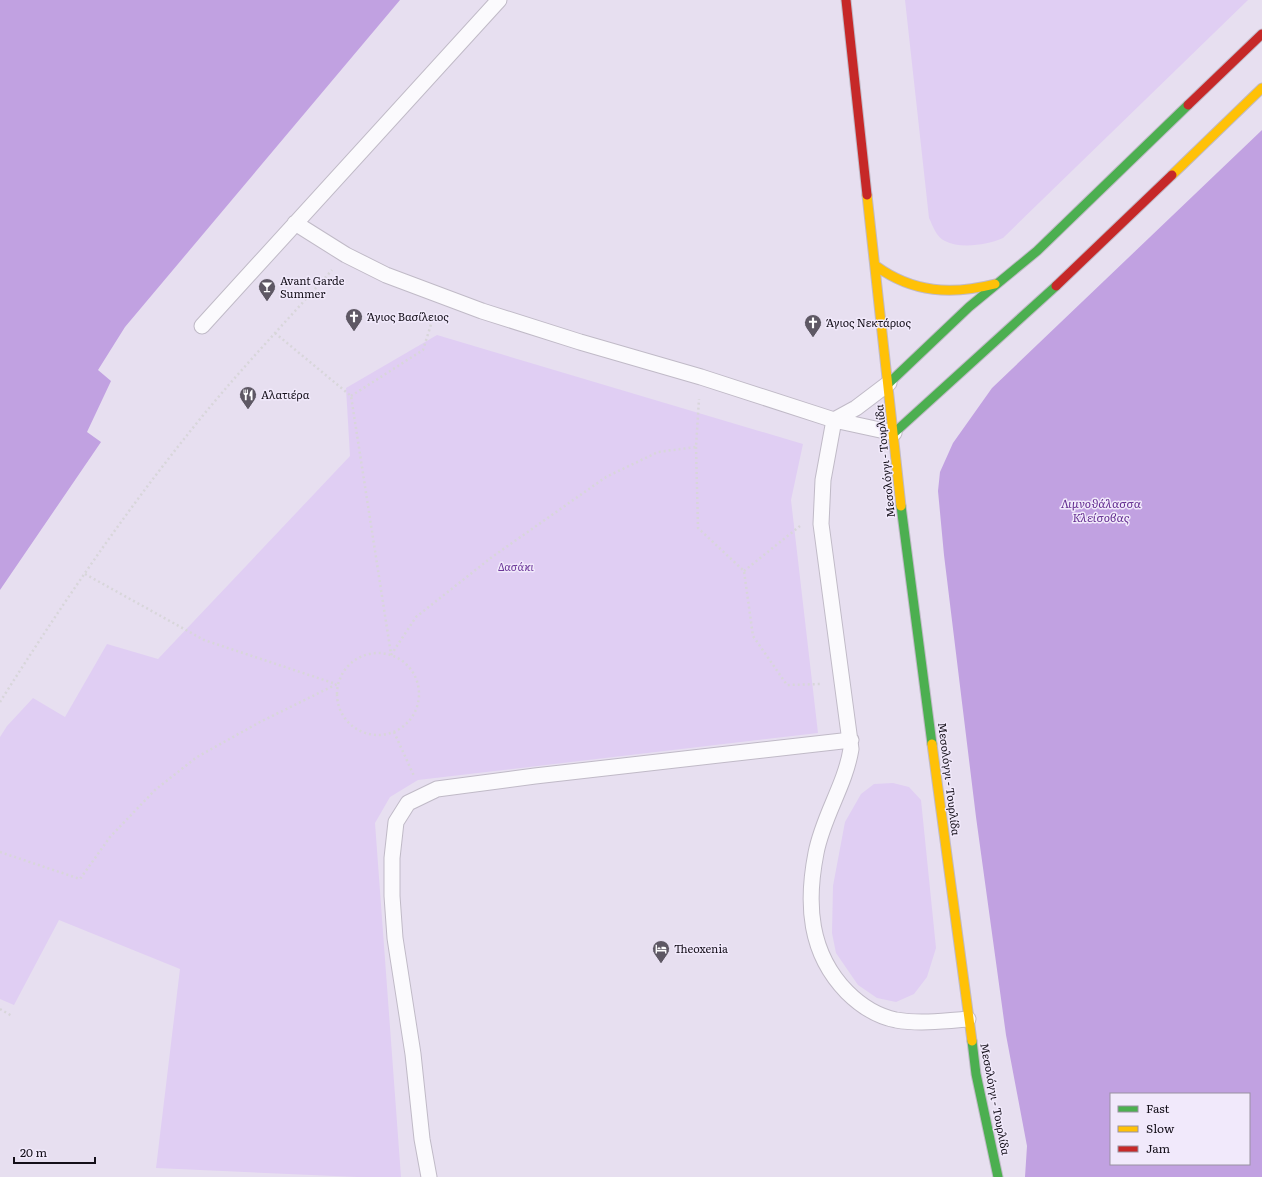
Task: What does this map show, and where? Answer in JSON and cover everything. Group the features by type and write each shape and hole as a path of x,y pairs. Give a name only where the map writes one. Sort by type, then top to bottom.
{"main road":[{"name":"Μεσολόγγι - Τουρλίδα","path":"846,0 889,383 903,524 968,1019 981,1102 998,1177"},
{"path":"889,383 956,319 1036,250 1262,34"},
{"path":"894,433 1067,276 1262,88"},
{"path":"876,266 898,281 931,289 966,290 998,283"}],"lane":[{"path":"202,326 499,0"},
{"path":"295,223 346,255 386,275 440,296 580,342 701,377 834,420 894,433"},
{"path":"834,420 856,408 889,383"},
{"path":"834,420 823,480 821,509 824,552 851,740 849,760 826,817 816,852 812,880 812,904 815,938 818,951 831,973 848,993 862,1005 883,1016 912,1021 968,1019"},
{"path":"429,1177 422,1139 413,1054 395,938 392,896 392,858 396,822 408,803 437,789 535,776 851,740"}],"path":[{"path":"0,702 52,620 188,434 275,333 346,255"},
{"path":"351,396 422,350 440,296"},
{"path":"275,333 351,396 391,655"},
{"path":"701,377 696,447 698,528 744,571 753,636 787,685 843,684"},
{"path":"391,655 416,617 492,557 606,477 658,452 696,447"},
{"path":"744,571 821,509"},
{"path":"85,574 204,640 337,684"},
{"path":"377,653 391,655 404,662 413,672 418,685 419,700 415,713 406,724 394,732 382,736 368,735 356,730 346,721 339,710 336,697 337,684 342,672 351,662 363,655 377,653"},
{"path":"0,852 80,879 110,837 155,790 197,757 260,722 337,684"},
{"path":"394,732 423,796"},
{"path":"0,1009 12,1016"}],"green space":[{"path":"905,0 1248,0 1003,238 990,243 958,245 945,241 939,237 929,218"},
{"name":"Δασάκι","path":"437,335 803,444 791,500 818,733 418,780 390,797 375,823 401,1177 357,1177 156,1168 180,969 59,920 14,1005 0,999 0,737 7,726 33,698 65,717 107,644 158,659 350,456 346,388"},
{"path":"893,783 909,787 921,800 936,948 927,977 914,994 896,1002 877,998 858,985 836,953 832,933 833,886 845,822 861,794 874,784"}],"water":[{"path":"0,0 400,0 125,327 98,370 111,381 87,432 101,442 0,590"},
{"name":"Λιμνοθάλασσα Κλείσοβας","path":"1262,130 1262,1177 1025,1177 1027,1146 1006,1035 976,817 944,555 938,491 940,472 953,443 992,388"}],"traffic: fast":[{"path":"889,383 969,307 1037,251 1188,105"},
{"path":"894,433 1056,286"},
{"path":"901,506 932,744"},
{"path":"972,1041 976,1074 998,1177"}],"traffic: slow":[{"path":"1172,175 1262,88"},
{"path":"867,195 901,506"},
{"path":"876,266 904,282 933,289 963,290 995,284"},
{"path":"932,744 972,1041"}],"traffic: jam":[{"path":"846,0 867,195"},
{"path":"1188,105 1262,34"},
{"path":"1056,286 1172,175"}],"place":[{"name":"Avant Garde Summer","path":"267,302"},
{"name":"Άγιος Βασίλειος","path":"354,332"},
{"name":"Άγιος Νεκτάριος","path":"813,338"},
{"name":"Αλατιέρα","path":"248,410"},
{"name":"Theoxenia","path":"661,964"}]}
